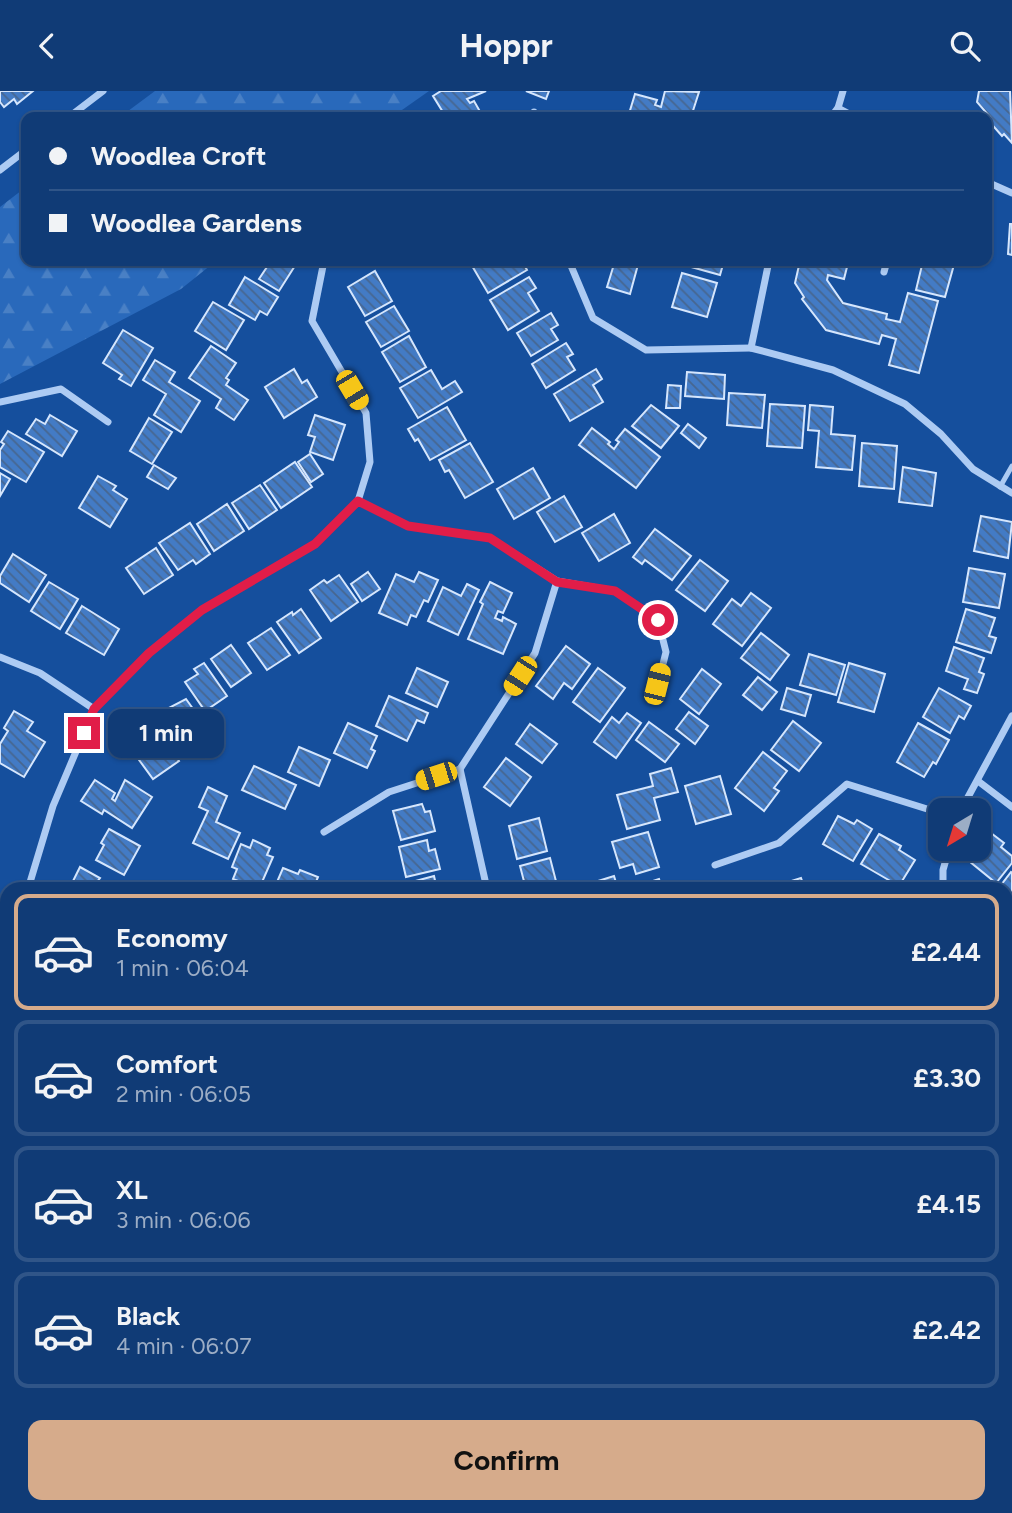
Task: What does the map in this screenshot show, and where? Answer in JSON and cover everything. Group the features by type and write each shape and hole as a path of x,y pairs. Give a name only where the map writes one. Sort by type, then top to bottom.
{"street":[{"path":"76,112 103,91"},
{"path":"835,112 843,91"},
{"path":"838,108 846,112"},
{"path":"0,170 21,154"},
{"path":"992,184 1012,193"},
{"path":"30,882 52,806 94,709 149,653 202,610 315,544 358,501 370,462 366,413 312,321 323,266"},
{"path":"571,266 593,318 646,350 751,348 833,370 905,404 942,434 973,469 1012,493"},
{"path":"751,348 768,266"},
{"path":"884,272 886,266"},
{"path":"0,402 61,389 108,422"},
{"path":"358,501 408,526 490,538 557,582 615,591 658,620 666,652 657,684"},
{"path":"324,832 389,792 460,768 535,653 557,582"},
{"path":"0,657 40,673 94,709"},
{"path":"968,798 1012,716"},
{"path":"460,768 485,882"},
{"path":"978,781 1012,807"},
{"path":"715,865 779,843 847,784 928,809"},
{"path":"943,882 945,861"}],"lane":[{"path":"1000,487 1012,466"}],"green space":[{"path":"155,91 429,91 399,112 127,112"},
{"path":"21,191 21,266 210,266 181,289 0,384 0,207"}],"building":[{"path":"0,91 33,91 17,104 14,99 4,107 0,102"},
{"path":"441,91 486,91 467,99 470,103 474,101 480,112 443,112 433,96"},
{"path":"526,91 549,91 546,99"},
{"path":"665,91 699,92 693,112 630,112 635,94 657,100 655,105 661,107"},
{"path":"979,91 1010,91 1012,143 992,125 992,112 986,112 977,102"},
{"path":"1012,224 1012,255 1008,254"},
{"path":"268,266 295,266 279,291 259,279"},
{"path":"472,266 525,266 527,270 488,293"},
{"path":"613,266 638,266 630,294 607,287"},
{"path":"688,266 723,266 720,275"},
{"path":"799,266 847,267 844,279 828,275 827,280 843,303 887,314 886,319 900,322 908,293 938,301 919,373 889,365 896,339 882,335 879,344 826,330 802,299 804,297 795,283"},
{"path":"922,266 954,266 945,297 916,290"},
{"path":"375,271 392,301 365,316 348,287"},
{"path":"682,273 717,283 707,317 672,307"},
{"path":"245,277 278,297 267,315 260,311 255,320 229,305"},
{"path":"529,277 536,288 528,293 539,311 508,330 490,300"},
{"path":"213,302 244,320 226,350 195,331"},
{"path":"394,306 409,331 381,347 366,322"},
{"path":"551,313 558,325 551,329 558,340 531,356 517,333"},
{"path":"123,330 153,348 131,386 119,379 122,375 103,363"},
{"path":"409,336 426,367 400,382 382,352"},
{"path":"566,343 573,354 567,357 575,370 546,388 532,364"},
{"path":"211,346 236,363 226,378 229,380 226,385 248,400 234,420 216,408 221,399 189,378"},
{"path":"155,360 175,372 169,382 200,401 181,432 154,415 166,394 143,380"},
{"path":"294,369 302,383 307,380 317,397 284,418 265,387"},
{"path":"596,369 602,379 593,385 603,402 570,421 554,394"},
{"path":"431,370 442,389 455,381 462,392 418,418 400,388"},
{"path":"687,372 725,375 724,399 685,396"},
{"path":"668,385 681,386 680,408 666,408"},
{"path":"729,393 765,395 762,428 727,425"},
{"path":"770,404 805,406 802,448 767,446"},
{"path":"651,405 679,426 661,448 632,426"},
{"path":"810,405 833,407 831,434 855,436 852,470 816,467 819,431 808,430"},
{"path":"447,407 466,440 430,460 418,439 415,441 408,429"},
{"path":"50,415 77,431 62,456 26,434 36,419 45,424"},
{"path":"315,415 345,425 333,460 310,452 315,437 308,435"},
{"path":"149,418 172,432 152,464 130,451"},
{"path":"688,424 706,438 699,448 681,433"},
{"path":"592,428 610,442 608,444 614,449 619,442 616,440 625,429 660,457 636,488 579,445"},
{"path":"8,431 44,452 26,482 0,467 0,450 4,444 1,442"},
{"path":"470,443 493,482 465,498 449,470 445,472 439,460"},
{"path":"862,443 897,446 894,489 859,486"},
{"path":"310,454 323,474 311,482 298,462"},
{"path":"295,462 312,487 281,508 264,483"},
{"path":"154,465 176,478 168,489 147,477"},
{"path":"903,467 936,473 932,506 899,502"},
{"path":"533,468 550,498 514,519 497,489"},
{"path":"0,473 10,479 0,496"},
{"path":"98,476 116,486 113,490 127,499 110,527 79,508"},
{"path":"260,485 277,510 249,529 232,503"},
{"path":"564,496 582,527 555,542 537,512"},
{"path":"227,504 244,531 214,551 197,524"},
{"path":"614,514 630,543 599,561 582,533"},
{"path":"981,516 1012,522 1008,558 974,551"},
{"path":"190,523 210,554 196,564 193,560 178,570 159,543"},
{"path":"655,529 691,556 672,580 645,560 642,564 633,557"},
{"path":"156,548 173,575 144,594 126,568"},
{"path":"13,554 46,575 29,602 0,583 0,576"},
{"path":"700,560 728,581 705,611 676,590"},
{"path":"969,568 1005,574 999,608 963,602"},
{"path":"368,572 380,589 362,601 351,584"},
{"path":"419,572 438,580 428,602 424,600 416,617 411,615 407,625 379,613 396,574 414,582"},
{"path":"339,575 358,602 331,621 310,590 324,580 327,583"},
{"path":"49,582 78,599 60,629 31,611"},
{"path":"490,582 512,593 503,613 498,611 495,618 502,621 503,617 516,624 503,654 468,639 483,604 480,602"},
{"path":"467,584 479,590 458,635 428,621 443,587 461,596"},
{"path":"751,593 771,608 742,646 713,624 732,599 741,606"},
{"path":"82,606 119,629 104,655 66,633"},
{"path":"301,609 321,638 299,653 277,622"},
{"path":"966,609 995,618 989,636 996,638 991,653 956,642"},
{"path":"271,628 290,655 267,670 248,643"},
{"path":"761,633 789,655 770,680 741,658"},
{"path":"231,645 251,673 231,687 211,659"},
{"path":"566,646 590,664 572,689 564,683 553,699 536,686"},
{"path":"954,647 984,658 979,672 984,674 977,693 964,689 968,679 946,671"},
{"path":"809,654 845,665 836,695 800,685"},
{"path":"204,663 227,696 205,711 185,682 198,674 194,669"},
{"path":"849,663 885,674 874,712 838,702"},
{"path":"417,668 448,682 437,707 406,693"},
{"path":"598,668 625,688 600,722 573,702"},
{"path":"702,669 721,684 699,714 680,699"},
{"path":"758,677 777,692 762,710 743,695"},
{"path":"787,688 811,695 805,716 781,709"},
{"path":"939,688 971,706 964,719 959,716 950,733 923,717"},
{"path":"389,696 428,713 424,723 417,720 407,741 376,726"},
{"path":"186,699 204,724 177,743 157,714"},
{"path":"14,711 33,722 27,731 45,742 24,777 0,763 0,744 8,731 4,728"},
{"path":"689,712 708,726 695,744 676,729"},
{"path":"627,713 641,723 616,758 594,742 612,717 619,723"},
{"path":"793,721 821,743 799,771 771,750"},
{"path":"649,722 679,744 665,762 636,740"},
{"path":"348,723 377,736 371,749 375,751 367,768 334,753"},
{"path":"918,723 949,740 936,764 933,762 924,777 897,762"},
{"path":"154,724 179,761 153,779 131,749 149,737 144,731"},
{"path":"530,724 557,744 542,763 516,744"},
{"path":"299,747 330,760 319,786 288,772"},
{"path":"763,752 787,771 774,788 779,791 764,811 735,788"},
{"path":"506,758 531,777 510,806 484,787"},
{"path":"254,766 296,785 285,809 242,790"},
{"path":"671,768 678,792 654,798 660,820 627,829 617,795 653,786 650,774"},
{"path":"720,776 731,814 696,824 685,786"},
{"path":"95,780 115,793 112,799 115,801 125,780 152,797 132,828 104,810 102,814 81,801"},
{"path":"208,787 227,796 216,822 240,833 228,859 193,843 208,811 199,807"},
{"path":"422,804 425,812 430,811 435,831 401,840 393,811"},
{"path":"838,816 854,824 857,820 872,829 853,861 823,844"},
{"path":"539,818 547,851 517,859 509,826"},
{"path":"109,829 140,846 124,875 96,860"},
{"path":"648,832 659,867 636,874 633,864 620,868 612,842"},
{"path":"991,833 1004,843 1001,847 1012,856 1012,863 995,882 969,861 991,861"},
{"path":"879,834 901,846 899,850 915,860 901,882 892,882 861,864"},
{"path":"253,840 270,848 267,855 273,857 262,882 241,882 233,879 237,869 232,867 241,844 250,848"},
{"path":"427,840 429,851 435,849 440,869 406,877 399,847"},
{"path":"550,858 556,882 524,882 520,866"},
{"path":"80,867 100,878 97,882 72,882"},
{"path":"283,868 298,874 300,870 318,877 316,882 277,882"},
{"path":"1011,872 1012,882 1003,882"},
{"path":"434,876 435,882 412,882"},
{"path":"614,876 616,882 595,882"}],"route":[{"path":"84,733 94,709 149,653 202,610 315,544 358,501 408,526 490,538 557,582 615,591 658,620"}]}
